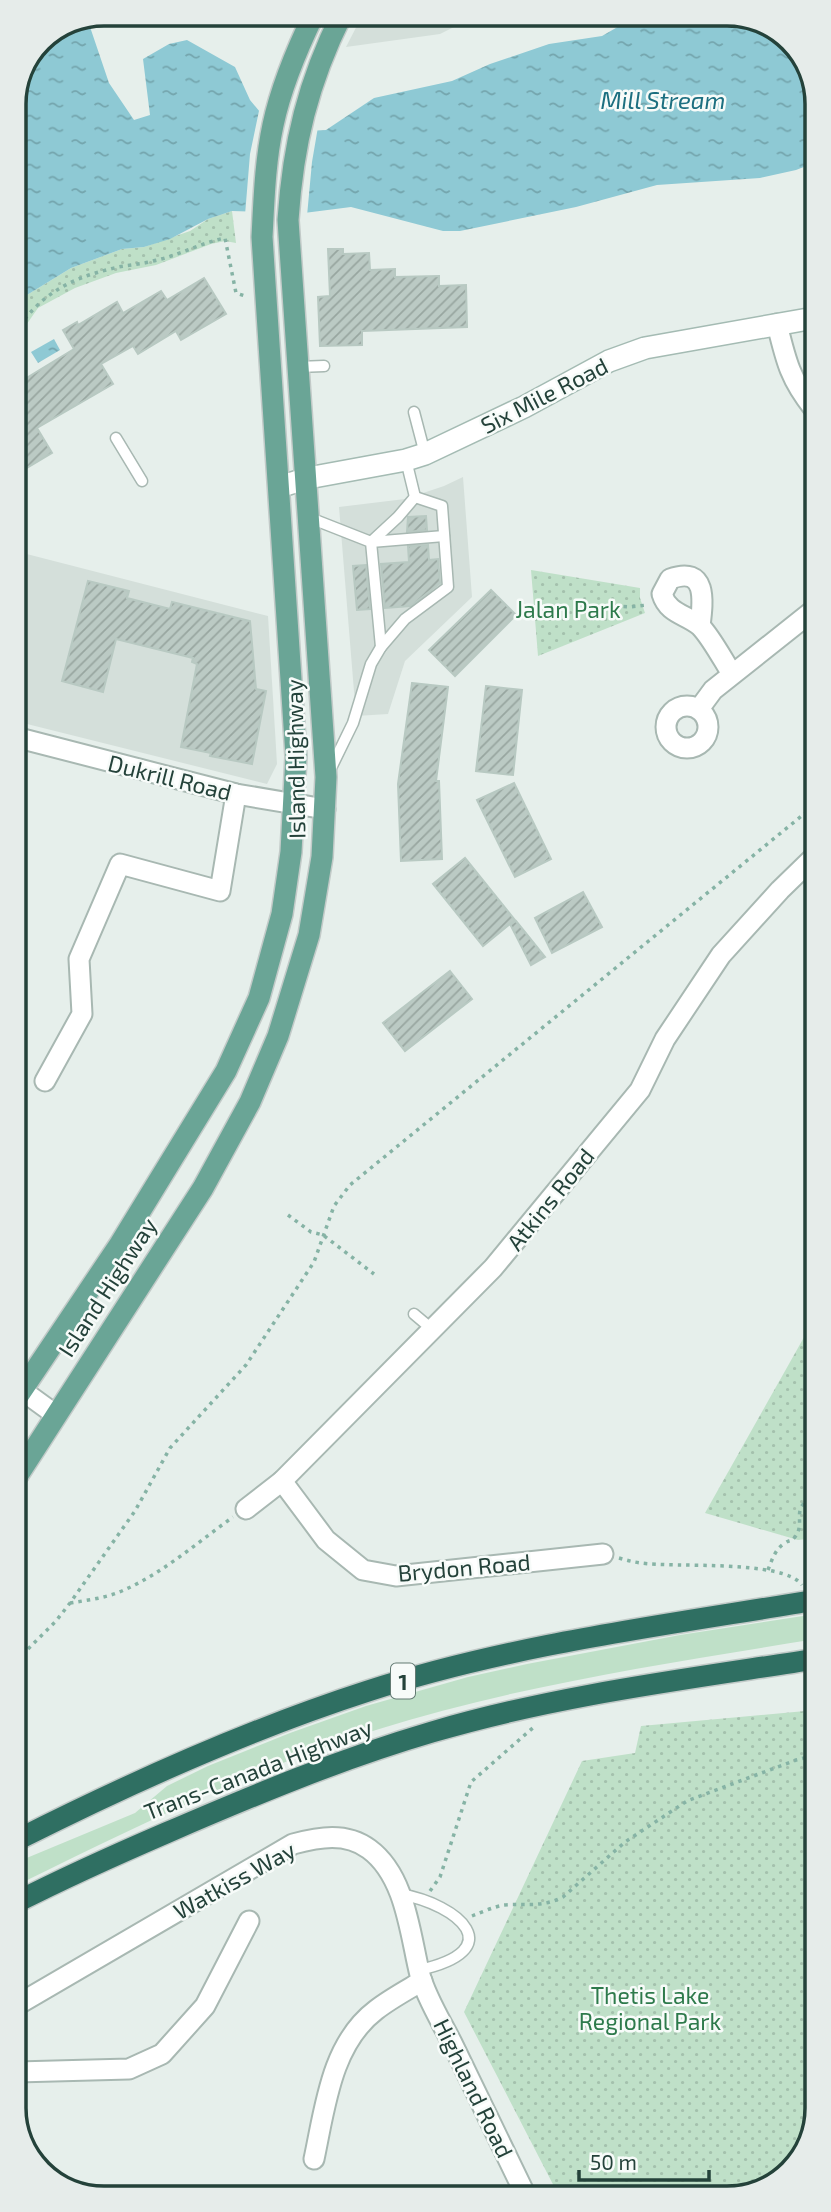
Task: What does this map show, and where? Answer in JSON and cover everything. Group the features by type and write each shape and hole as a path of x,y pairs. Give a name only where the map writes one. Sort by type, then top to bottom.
{"highway":[{"name":"Trans-Canada Highway","path":"26,1836 205,1753 274,1724 370,1690 552,1645 805,1602"},
{"name":"Trans-Canada Highway","path":"26,1897 96,1862 254,1794 340,1761 431,1732 565,1700 805,1660"}],"main road":[{"name":"Island Highway","path":"26,1380 120,1244 226,1072 259,998 282,915 291,852 295,743 262,237 267,159 273,123 291,66 309,26"},
{"name":"Island Highway","path":"26,1462 203,1188 250,1102 278,1036 309,935 322,857 326,777 308,478 288,220 298,136 315,74 337,26"},
{"name":"Six Mile Road","path":"279,487 308,478 415,457 524,407 609,361 645,348 805,319"}],"street":[{"path":"777,324 788,369 805,398"},
{"path":"700,626 703,600 700,585 692,577 680,575 670,579 662,594 664,600 673,612 700,626 732,674"},
{"path":"699,709 713,690 805,616"},
{"name":"Dukrill Road","path":"26,740 236,794 326,809"},
{"path":"45,1081 82,1014 79,959 120,864 219,891 236,794"},
{"name":"Atkins Road","path":"246,1509 282,1481 494,1268 640,1090 665,1039 721,955 805,866"},
{"path":"26,1397 56,1415"},
{"name":"Brydon Road","path":"282,1481 326,1540 363,1570 396,1576 603,1554"},
{"name":"Watkiss Way","path":"26,2000 293,1844 317,1838 354,1840 378,1857 400,1894 410,1923 420,1975"},
{"path":"26,2072 130,2069 162,2054 205,2006 249,1921"},
{"path":"314,2159 331,2081 347,2041 374,2011 420,1975"},
{"name":"Highland Road","path":"420,1975 521,2186"}],"lane":[{"path":"298,367 324,366"},
{"path":"371,542 415,497 414,412"},
{"path":"116,438 142,481"},
{"path":"326,777 353,723 371,664 381,647 405,620 448,587 442,506 415,497"},
{"path":"310,519 371,542 444,536"},
{"path":"371,542 381,647"},
{"path":"414,1314 433,1330"},
{"path":"400,1894 425,1899 460,1920 469,1932 468,1946 458,1957 420,1975"}],"path":[{"path":"26,316 42,299 65,285 110,269 154,261 225,238 236,293"},
{"path":"615,606 644,606 664,600"},
{"path":"26,1651 70,1603 135,1511 170,1448 247,1365 314,1262 334,1206 350,1185 805,812"},
{"path":"288,1215 311,1232 323,1235 374,1274"},
{"path":"768,1570 774,1554 784,1543 793,1539 799,1529 800,1508 805,1502"},
{"path":"70,1603 102,1598 125,1590 246,1509"},
{"path":"603,1554 642,1564 697,1564 768,1570 797,1578 805,1588"},
{"path":"425,1899 440,1877 471,1782 534,1726 547,1720"},
{"path":"460,1920 500,1906 536,1906 554,1902 625,1842 687,1801 805,1758"}],"shaded area":[{"path":"357,26 456,26 440,34 346,47"},
{"path":"463,477 472,597 405,661 388,714 356,716 339,507 405,499"},
{"path":"26,554 268,616 277,764 267,784 26,724"}],"green space":[{"path":"232,211 236,243 225,241 211,244 156,265 116,273 75,288 38,308 26,325 26,296 71,268 122,249 144,247 190,231 208,219"},
{"name":"Jalan Park","path":"531,570 640,588 645,613 538,656"},
{"path":"805,1336 805,1539 798,1540 705,1513"},
{"path":"805,1616 805,1641 649,1666 539,1688 484,1700 376,1730 238,1781 26,1881 26,1858 135,1813 167,1786 208,1766 290,1733 366,1706 468,1677 680,1635"},
{"name":"Thetis Lake Regional Park","path":"805,1711 804,2118 801,2133 782,2163 770,2173 747,2183 727,2186 554,2186 464,2012 582,1761 635,1753 641,1726"}],"water":[{"name":"Mill Stream","path":"619,26 732,26 757,32 770,39 794,65 802,84 805,104 805,166 760,178 657,185 576,207 460,231 443,231 351,207 304,213 232,211 208,219 170,239 144,247 122,249 71,268 26,296 26,99 34,70 42,57 74,32 90,28 109,83 134,120 150,115 143,59 169,44 187,40 235,67 250,100 260,112 307,131 326,130 374,98 452,81 490,64 549,44 602,36"},
{"path":"54,339 60,350 38,363 31,352"}],"pier":[{"path":"260,106 263,110 307,128 318,127 307,216 245,215 250,154"}],"building":[{"path":"328,249 343,249 343,254 369,253 370,270 395,269 395,277 439,276 439,286 466,285 467,327 362,331 362,345 320,346 318,297 330,296"},
{"path":"204,278 226,314 181,340 176,331 138,354 133,346 101,364 113,384 37,428 52,453 26,468 26,378 74,349 63,330 77,322 78,325 117,302 123,313 161,291 167,300"},
{"path":"426,516 427,530 407,532 408,517"},
{"path":"428,545 429,560 438,559 440,583 411,606 385,608 381,564 409,562 408,546"},
{"path":"366,565 370,609 357,610 353,566"},
{"path":"88,581 129,591 127,598 170,609 172,602 250,621 256,689 266,691 252,764 181,747 197,664 192,662 193,658 116,639 103,692 62,681"},
{"path":"491,590 516,615 455,676 429,650"},
{"path":"412,683 448,687 436,781 439,781 442,859 401,861 398,784"},
{"path":"486,686 522,690 513,775 476,771"},
{"path":"514,783 551,859 515,877 477,800"},
{"path":"465,858 515,920 483,946 433,884"},
{"path":"583,892 602,927 552,953 535,918"},
{"path":"516,921 545,957 531,965 510,924"},
{"path":"450,971 472,999 405,1051 383,1023"}]}
